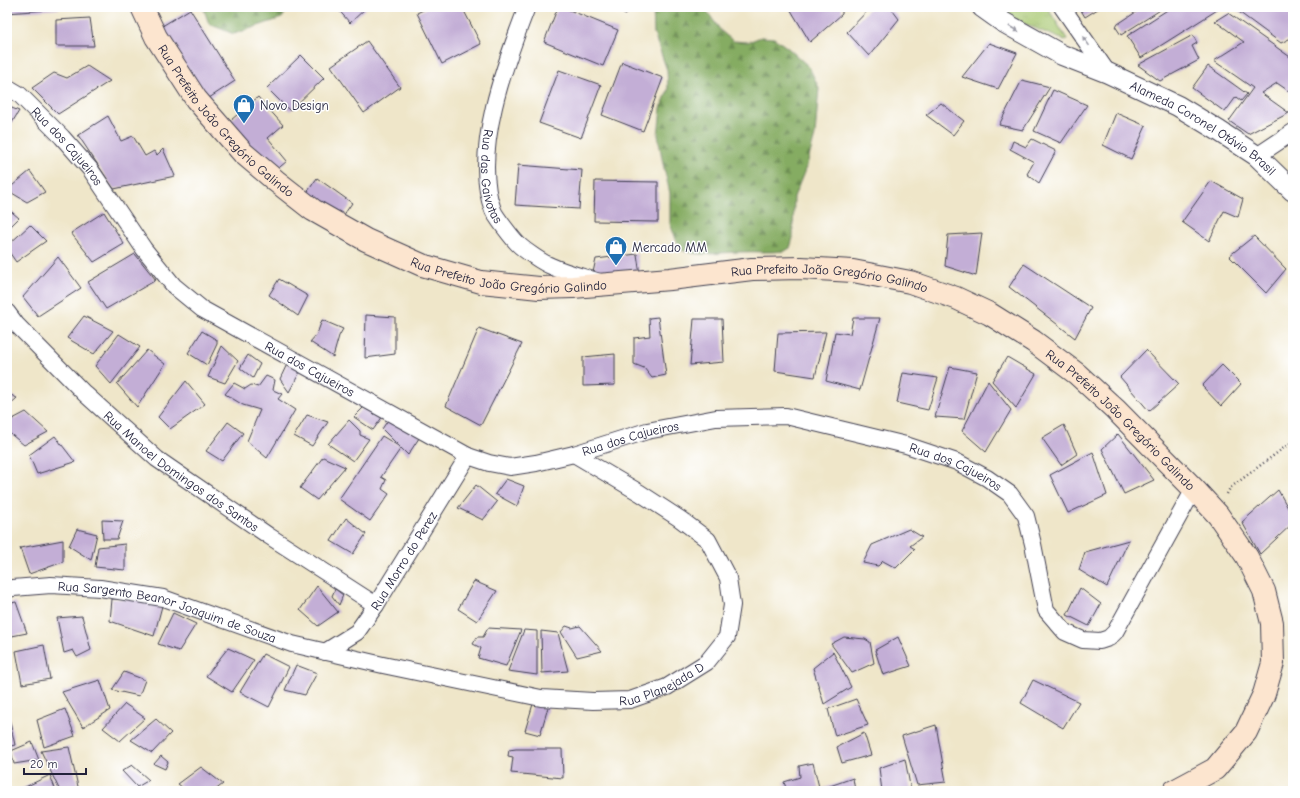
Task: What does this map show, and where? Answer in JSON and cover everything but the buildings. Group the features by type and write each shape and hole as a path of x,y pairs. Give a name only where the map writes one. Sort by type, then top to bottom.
{"main road":[{"name":"Rua Prefeito João Gregório Galindo","path":"142,7 156,37 196,99 243,153 313,210 366,240 422,265 481,282 539,288 670,279 752,270 801,268 852,271 910,282 948,295 990,314 1033,341 1077,374 1115,409 1218,515 1247,557 1264,590 1272,623 1273,663 1264,694 1246,732 1215,769 1174,791"}],"street":[{"name":"Rua das Gaivotas","path":"527,7 494,104 488,140 486,168 488,193 493,211 518,244 551,266 607,284"},
{"name":"Alameda Coronel Otávio Brasil","path":"982,7 1004,22 1062,56 1108,73 1178,106 1257,156 1293,191"},
{"name":"Alameda Coronel Otávio Brasil","path":"1062,7 1108,73"},
{"name":"Rua dos Cajueiros","path":"7,87 19,94 62,137 90,169 144,249 174,286 202,309 468,456 510,467 536,463 574,454 647,431 716,418 786,416 906,445 957,462 987,478 1010,494 1026,516 1046,610 1065,632 1083,640 1100,642 1109,638 1115,632 1194,489"},
{"path":"1257,156 1293,132"},
{"name":"Rua Manoel Domingos dos Santos","path":"10,323 84,393 158,459 269,536 376,604"},
{"name":"Rua Planejada D","path":"325,652 541,698 593,701 630,700 667,687 707,662 727,637 732,605 728,578 708,540 680,519 574,454"},
{"name":"Rua Morro do Perez","path":"325,652 356,632 376,604 468,456"},
{"name":"Rua Sargento Beanor Joaquim de Souza","path":"7,590 13,588 51,585 100,588 162,598 292,644 325,652"}],"path":[{"path":"1218,515 1230,488 1293,441"}],"green space":[{"path":"203,7 289,7 282,18 234,34 209,24"},
{"path":"653,7 704,7 721,31 733,41 748,42 761,37 774,38 788,48 809,67 819,88 815,135 807,165 794,197 793,238 790,248 785,251 696,254 681,250 670,224 670,193 658,135 661,108 668,90 667,70 654,34"},
{"path":"997,7 1047,7 1067,39 1065,40 1059,38 1015,20"}],"place":[{"name":"Novo Design","path":"244,124"},
{"name":"Mercado MM","path":"616,266"}]}
